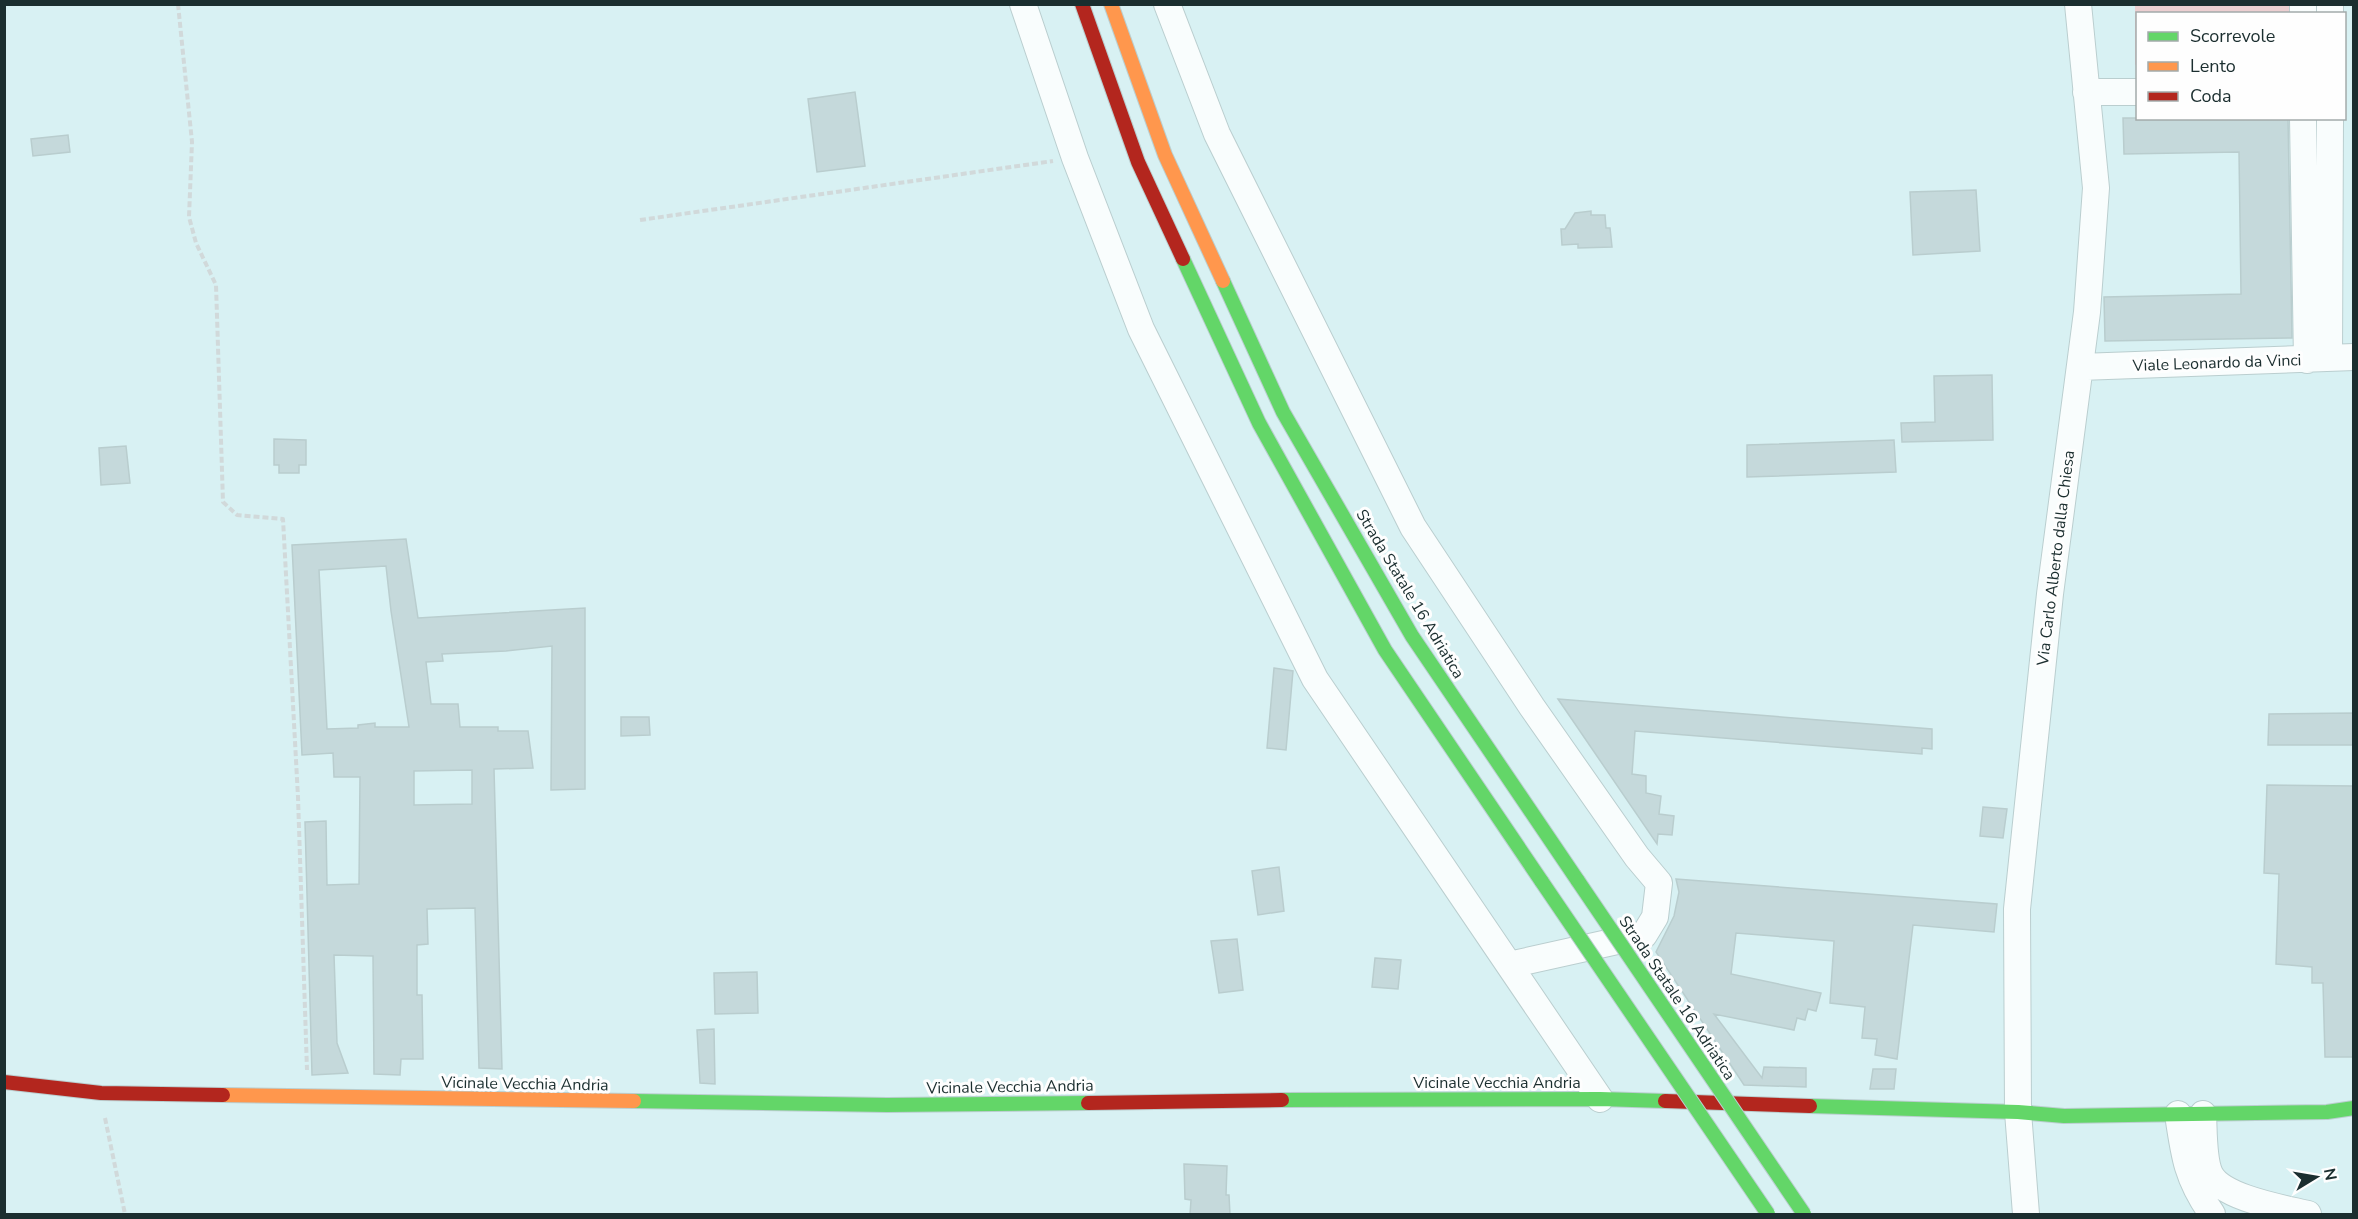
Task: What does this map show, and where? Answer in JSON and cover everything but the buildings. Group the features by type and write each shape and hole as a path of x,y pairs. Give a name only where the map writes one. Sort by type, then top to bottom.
{"main road":[{"path":"1082,4 1138,162 1259,423 1385,650 1768,1215"},
{"name":"Strada Statale 16 Adriatica","path":"1111,4 1165,155 1283,411 1412,636 1804,1215"},
{"name":"Vicinale Vecchia Andria","path":"4,1082 101,1094 308,1095 470,1100 886,1105 1600,1099 2064,1116 2327,1112 2354,1108"}],"street":[{"path":"1023,4 1075,158 1141,329 1316,680 1600,1099"},
{"path":"1167,4 1217,134 1413,527 1532,707 1637,857 1659,883 1655,917 1644,935 1509,965"},
{"name":"Via Carlo Alberto dalla Chiesa","path":"2026,1215 2018,1113 2018,909 2050,594 2087,312 2096,188 2078,4"},
{"path":"2086,92 2136,92"},
{"path":"2303,120 2330,358"},
{"path":"2330,120 2330,358"},
{"name":"Viale Leonardo da Vinci","path":"2080,367 2330,358"},
{"path":"2191,1114 2184,1151 2197,1192 2212,1215"},
{"path":"2191,1114 2206,1155 2210,1174 2220,1186 2244,1197 2308,1215"}],"path":[{"path":"178,4 192,142 189,217 196,243 216,285 223,502 237,515 283,519 298,797 308,1095"},
{"path":"640,220 1075,158"},
{"path":"101,1094 125,1215"}],"shaded area":[{"path":"2135,5 2290,5 2290,12 2136,12 2135,65"}],"traffic: fast":[{"path":"1183,259 1259,423 1385,650 1542,882"},
{"path":"1223,281 1283,412 1412,636 1578,881"},
{"path":"1578,881 1804,1214"},
{"path":"1542,882 1768,1214"},
{"path":"1282,1100 1600,1099 1665,1101"},
{"path":"634,1101 887,1105 1088,1103"},
{"path":"1810,1106 2018,1112 2064,1116 2327,1112 2354,1108"}],"traffic: slow":[{"path":"1111,4 1165,155 1223,281"},
{"path":"223,1095 634,1101"}],"traffic: jam":[{"path":"1082,4 1138,162 1183,259"},
{"path":"4,1082 101,1093 223,1095"},
{"path":"1088,1103 1282,1100"},
{"path":"1665,1101 1810,1106"}]}
